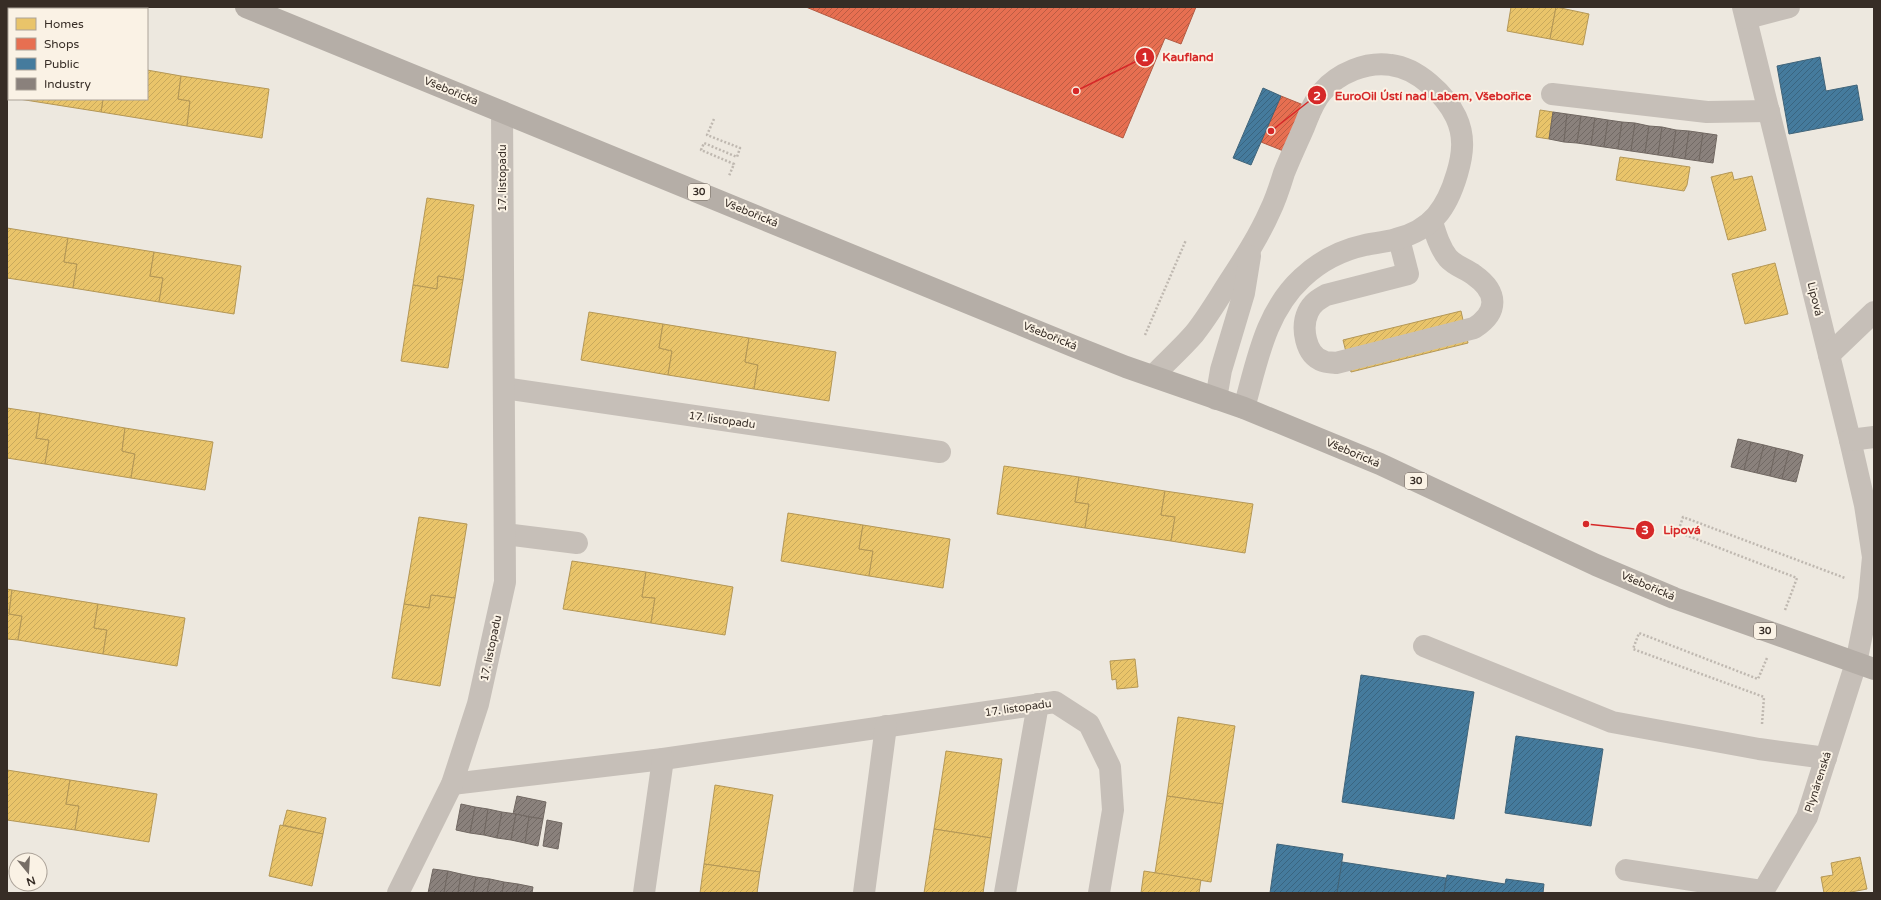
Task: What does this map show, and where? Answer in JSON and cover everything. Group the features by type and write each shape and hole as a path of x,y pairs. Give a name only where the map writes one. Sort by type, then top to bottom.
{"main road":[{"name":"Všebořická","path":"246,7 1065,343 1244,408 1380,464 1596,565 1667,595 1865,666"}],"street":[{"path":"1745,12 1789,7"},
{"name":"Lipová","path":"1745,12 1865,505 1873,557 1865,666"},
{"path":"1153,376 1194,334 1252,247 1275,201 1284,173 1314,102 1323,90 1338,78 1355,69 1374,65 1392,65 1414,74 1431,84 1444,98 1454,112 1461,127 1463,144 1461,160 1454,184 1445,205 1432,222 1422,230 1399,239 1363,245 1335,255 1315,267 1301,279 1276,310 1266,329 1244,408"},
{"path":"1552,94 1707,112 1769,111"},
{"name":"17. listopadu","path":"398,893 452,784 478,704 505,582 502,112"},
{"path":"1399,239 1408,274 1326,295 1315,302 1308,311 1305,322 1305,335 1308,346 1315,356 1323,362 1336,363 1474,328 1485,321 1492,311 1493,301 1486,285 1474,275 1449,259 1438,239 1432,222"},
{"path":"1216,399 1221,370 1244,293 1252,247"},
{"path":"1829,355 1874,312"},
{"name":"17. listopadu","path":"504,388 940,452"},
{"path":"1850,440 1874,437"},
{"path":"505,534 577,543"},
{"path":"1424,646 1612,722 1759,749 1826,758"},
{"name":"Plynárenská","path":"1762,892 1807,817 1826,758 1834,726 1865,666"},
{"name":"17. listopadu","path":"452,784 663,759 1055,702 1089,724 1110,767 1113,810 1099,893"},
{"path":"1005,893 1038,704"},
{"path":"864,893 886,726"},
{"path":"644,893 663,759"},
{"path":"1626,870 1762,892"}],"path":[{"path":"714,119 707,135 740,148 737,157 704,143 701,150 734,164 729,176"},
{"path":"1145,335 1186,240"},
{"path":"1797,578 1678,532 1683,517 1845,578"},
{"path":"1758,679 1639,633 1633,649 1764,697 1759,749"}],"building: Homes":[{"path":"1511,7 1556,7 1550,39 1507,31"},
{"path":"1556,7 1589,14 1583,45 1550,39"},
{"path":"148,70 181,76 178,99 190,101 187,126 101,112 103,100 148,100"},
{"path":"181,76 269,89 262,138 187,126 190,101 178,99"},
{"path":"25,100 103,100 101,112"},
{"path":"1540,110 1553,112 1549,139 1536,137"},
{"path":"1620,157 1690,167 1687,185 1684,191 1616,180"},
{"path":"1732,172 1734,180 1752,176 1766,230 1728,240 1711,177"},
{"path":"427,198 474,205 463,280 438,276 437,289 413,285"},
{"path":"7,228 68,238 64,262 77,264 73,288 7,278"},
{"path":"68,238 154,252 150,276 163,278 159,302 73,288 77,264 64,262"},
{"path":"154,252 241,266 234,314 159,302 163,278 150,276"},
{"path":"1775,263 1788,314 1745,324 1732,274"},
{"path":"438,276 463,280 448,368 401,361 413,285 437,289"},
{"path":"1461,311 1468,343 1351,372 1343,340"},
{"path":"589,312 663,324 659,348 672,351 668,375 581,360"},
{"path":"663,324 749,338 745,362 758,365 754,389 668,375 672,351 659,348"},
{"path":"749,338 836,352 829,401 754,389 758,365 745,362"},
{"path":"7,408 40,413 36,438 49,440 45,464 7,458"},
{"path":"40,413 125,428 122,451 135,454 131,478 45,464 49,440 36,438"},
{"path":"125,428 213,442 205,490 131,478 135,454 122,451"},
{"path":"1004,466 1079,477 1075,502 1089,504 1085,528 997,514"},
{"path":"1079,477 1165,491 1161,515 1175,517 1171,541 1085,528 1089,504 1075,502"},
{"path":"1165,491 1253,504 1245,553 1171,541 1175,517 1161,515"},
{"path":"788,513 863,525 859,549 873,551 869,576 781,561"},
{"path":"419,517 467,524 455,598 431,595 429,608 404,604"},
{"path":"863,525 950,539 943,588 869,576 873,551 859,549"},
{"path":"572,561 646,572 642,597 655,598 651,623 563,609"},
{"path":"646,572 733,587 725,635 651,623 655,598 642,597"},
{"path":"7,589 12,590 9,614 22,616 18,640 7,639"},
{"path":"12,590 98,604 94,628 107,630 103,654 18,640 22,616 9,614"},
{"path":"431,595 455,598 440,686 392,678 404,604 429,608"},
{"path":"98,604 185,618 177,666 103,654 107,630 94,628"},
{"path":"1135,659 1138,687 1117,689 1116,679 1112,680 1110,661"},
{"path":"1178,717 1235,726 1223,804 1167,796"},
{"path":"946,751 1002,759 991,838 934,829"},
{"path":"7,770 70,780 66,804 79,806 75,830 7,820"},
{"path":"70,780 157,794 149,842 75,830 79,806 66,804"},
{"path":"715,785 773,795 760,872 704,864"},
{"path":"1167,796 1223,804 1211,882 1155,873"},
{"path":"287,810 326,818 323,834 283,825"},
{"path":"280,825 323,834 312,886 269,876"},
{"path":"934,829 991,838 983,893 924,893"},
{"path":"1860,857 1867,889 1846,893 1824,893 1821,877 1833,875 1831,863"},
{"path":"704,864 760,872 757,893 700,893"},
{"path":"1144,871 1201,880 1199,893 1141,893"}],"building: Shops":[{"path":"806,7 1196,7 1181,44 1165,38 1123,138"},
{"path":"1281,96 1321,112 1301,158 1261,142"}],"building: Public":[{"path":"1820,57 1826,91 1857,85 1863,120 1789,134 1777,66"},
{"path":"1263,88 1281,96 1251,165 1233,158"},
{"path":"1361,675 1474,692 1454,819 1342,802"},
{"path":"1516,736 1603,749 1591,826 1505,813"},
{"path":"1277,844 1343,854 1337,893 1270,893"},
{"path":"1342,862 1446,878 1444,893 1337,893"},
{"path":"1447,875 1505,884 1506,879 1544,884 1543,893 1444,893"}],"building: Industry":[{"path":"1553,112 1567,114 1564,142 1549,139"},
{"path":"1567,114 1581,116 1577,143 1564,142"},
{"path":"1581,116 1595,118 1591,145 1577,143"},
{"path":"1595,118 1608,120 1604,147 1591,145"},
{"path":"1608,120 1622,122 1618,149 1604,147"},
{"path":"1622,122 1635,123 1631,151 1618,149"},
{"path":"1635,123 1649,126 1645,153 1631,151"},
{"path":"1649,126 1662,127 1658,155 1645,153"},
{"path":"1662,127 1676,130 1672,157 1658,155"},
{"path":"1676,130 1689,131 1685,159 1672,157"},
{"path":"1689,131 1703,133 1699,161 1685,159"},
{"path":"1703,133 1717,135 1713,163 1699,161"},
{"path":"1738,439 1751,442 1744,470 1731,467"},
{"path":"1751,442 1764,445 1757,473 1744,470"},
{"path":"1764,445 1776,448 1770,476 1757,473"},
{"path":"1776,448 1789,451 1782,479 1770,476"},
{"path":"1789,451 1803,455 1796,482 1782,479"},
{"path":"517,796 546,802 543,819 513,814"},
{"path":"461,804 475,807 470,833 456,830"},
{"path":"475,807 488,809 484,835 470,833"},
{"path":"488,809 502,812 497,838 484,835"},
{"path":"502,812 516,814 511,840 497,838"},
{"path":"516,814 529,817 525,843 511,840"},
{"path":"529,817 543,819 538,846 525,843"},
{"path":"547,820 562,823 558,849 543,846"},
{"path":"433,869 448,871 444,893 428,893"},
{"path":"448,871 461,874 458,893 444,893"},
{"path":"461,874 476,877 473,893 458,893"},
{"path":"476,877 490,879 487,893 473,893"},
{"path":"490,879 504,882 502,893 487,893"},
{"path":"504,882 518,884 516,893 502,893"},
{"path":"518,884 533,887 532,893 516,893"}],"place":[{"name":"Kaufland","path":"1076,91"},
{"name":"EuroOil Ústí nad Labem, Všebořice","path":"1271,131"},
{"name":"Lipová","path":"1586,524"}]}
